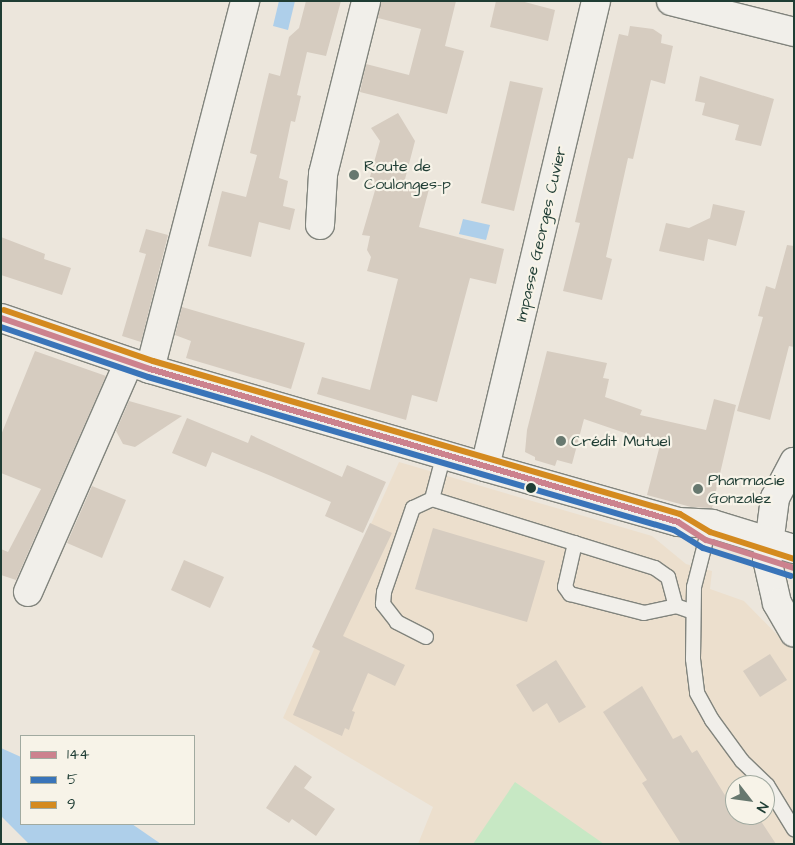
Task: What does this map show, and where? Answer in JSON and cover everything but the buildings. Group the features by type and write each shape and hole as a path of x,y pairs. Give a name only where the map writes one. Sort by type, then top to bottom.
{"street":[{"path":"28,592 140,366 244,1"},
{"path":"320,225 323,174 366,1"},
{"name":"Impasse Georges Cuvier","path":"485,467 596,1"},
{"path":"671,1 794,32"},
{"path":"1,318 140,366 678,522 712,524 782,549"},
{"path":"794,462 775,498 782,549 777,603 794,632"},
{"path":"678,522 706,540 782,549"}],"lane":[{"path":"432,499 444,454"},
{"path":"426,637 397,622 383,604 384,592 413,508 432,499 662,571 668,577 676,606"},
{"path":"706,540 697,567 694,612 693,658 701,702 742,761 766,785 794,829"},
{"path":"575,543 565,587 570,594 644,613 676,606 694,612"}],"shaded area":[{"path":"399,462 652,536 686,564 712,571 710,589 744,601 794,652 794,844 418,844 433,807 283,718"}],"green space":[{"path":"515,782 604,844 473,844"}],"water":[{"path":"279,1 295,1 288,30 273,26"},
{"path":"463,219 490,225 486,240 459,234"},
{"path":"1,748 20,757 20,825 133,825 161,844 28,843 1,816"}],"transit line":[{"name":"9","path":"4,310 153,361 680,514 710,532 794,559"},
{"name":"144","path":"1,318 150,369 678,522 706,540 794,568"},
{"name":"5","path":"1,327 148,377 674,530 703,548 791,576"}],"place":[{"name":"Route de Coulonges-p","path":"354,175"},
{"name":"Crédit Mutuel","path":"561,441"},
{"name":"Pharmacie Gonzalez","path":"698,489"}]}
